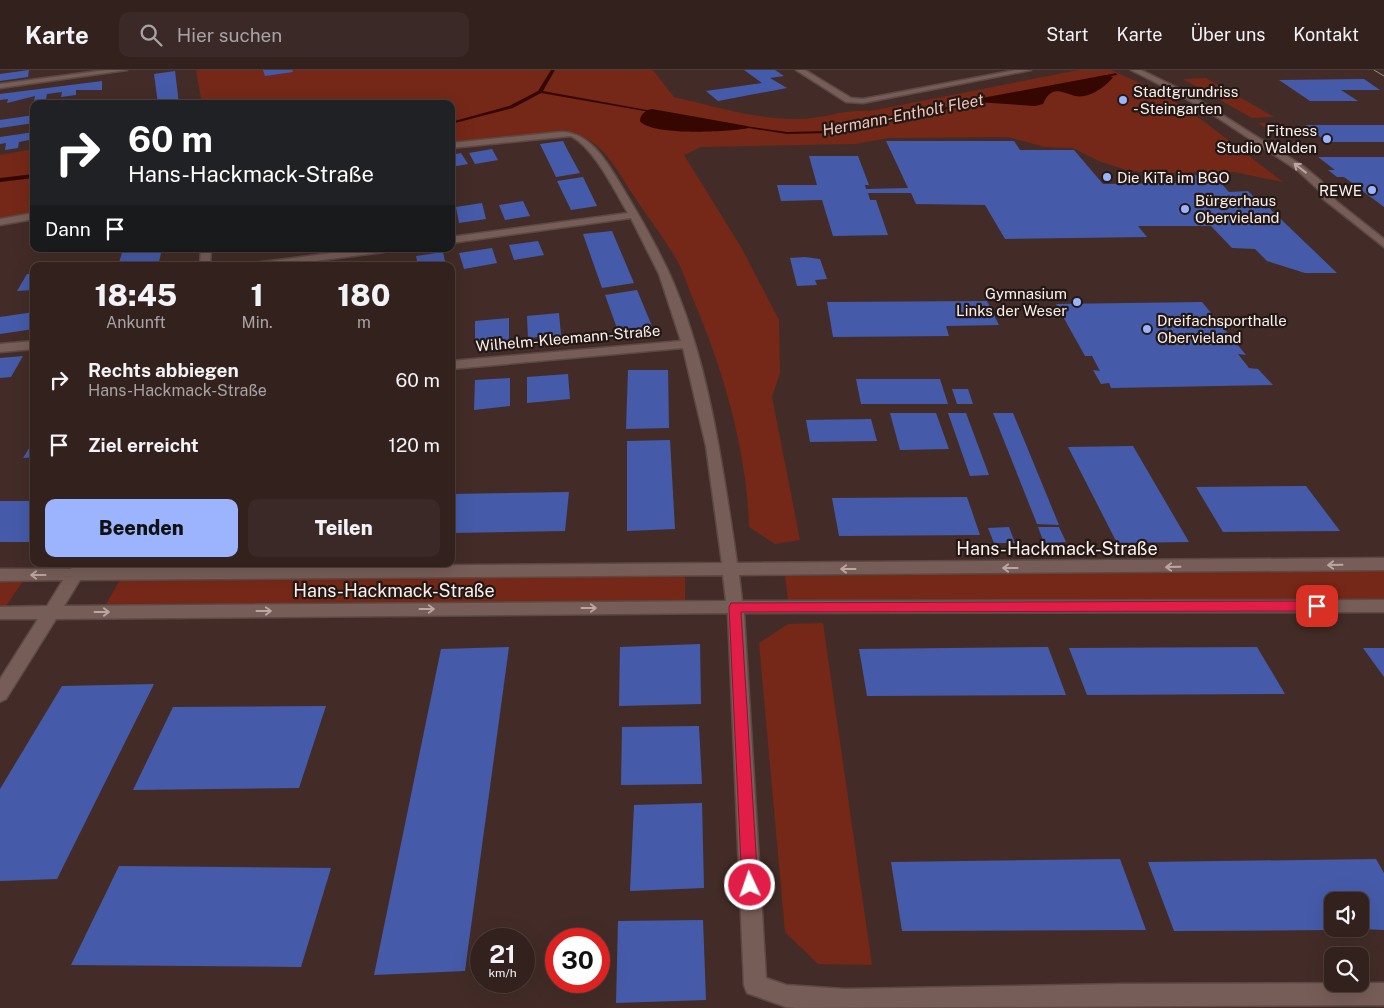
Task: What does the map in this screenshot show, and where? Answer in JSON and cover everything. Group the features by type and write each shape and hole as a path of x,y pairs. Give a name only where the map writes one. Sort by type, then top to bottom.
{"street":[{"path":"0,86 123,70"},
{"path":"800,70 849,100 863,101 1027,70"},
{"path":"1135,70 1159,79 1229,121 1260,144 1271,157 1313,190 1332,201 1384,244"},
{"path":"1149,70 1159,79"},
{"path":"455,146 572,134 582,139 607,170 634,215 664,274 688,344 713,446 735,607 755,984 786,996 845,1000 1122,995 1384,994"},
{"path":"455,239 634,215"},
{"path":"0,222 30,217"},
{"path":"285,262 361,252"},
{"name":"Wilhelm-Kleemann-Straße","path":"455,364 688,344"},
{"path":"0,348 30,345"},
{"name":"Hans-Hackmack-Straße","path":"0,575 79,569 730,569 1384,564"},
{"path":"0,694 79,569"},
{"name":"Hans-Hackmack-Straße","path":"0,613 735,607 1384,606"}],"shaded area":[{"path":"196,70 653,70 674,97 751,115 798,119 851,111 870,111 1079,70 1111,70 1140,83 1189,110 1283,182 1234,172 1151,173 1126,170 1099,161 1073,148 1045,147 1008,137 888,138 855,144 701,147 684,155 741,247 779,320 780,373 772,397 800,540 775,544 749,527 744,469 731,410 714,353 678,262 613,163 597,146 578,135 566,132 455,144 455,100 201,100"},
{"path":"1106,75 1113,77 1106,85 1085,96 1075,96 1057,91 1050,94 1043,104 1035,106 976,102 982,98"},
{"path":"1206,78 1274,117 1252,118 1183,79"},
{"path":"652,109 747,126 749,128 691,132 659,129 647,126 640,121 643,113"},
{"path":"1258,123 1282,123 1301,134 1276,134"},
{"path":"30,150 30,214 0,219 0,155"},
{"path":"1384,570 1384,599 788,600 785,576"},
{"path":"685,576 685,601 106,604 120,580"},
{"path":"0,581 23,581 6,606 0,606"},
{"path":"823,623 872,965 818,964 785,932 759,643 788,624"}],"building":[{"path":"29,70 28,77 0,81 0,74"},
{"path":"263,70 292,70 293,72 265,76"},
{"path":"744,70 775,70 784,76 770,78 787,88 718,101 706,91 762,83"},
{"path":"175,71 179,100 157,100 154,74"},
{"path":"1364,79 1380,90 1341,90 1358,101 1310,101 1279,80"},
{"path":"102,81 102,90 76,90 76,95 61,97 62,92 47,94 46,99 40,100 34,100 35,96 7,103 8,99 0,100 0,94"},
{"path":"30,116 30,124 0,128 0,120"},
{"path":"1305,125 1384,125 1384,142 1327,142"},
{"path":"30,133 30,140 19,142 18,148 5,150 6,143 0,144 0,137"},
{"path":"563,141 580,173 556,177 540,144"},
{"path":"886,141 1014,141 1020,150 1074,150 1103,184 1175,183 1191,174 1220,182 1229,192 1248,191 1257,200 1261,200 1337,273 1305,273 1267,261 1255,249 1232,248 1211,226 1138,226 1147,237 1005,239 985,205 916,204 911,193 868,193 870,200 876,200 888,235 833,236 822,200 781,201 777,185 817,185 809,156 858,156 869,185 865,185 866,189 908,188"},
{"path":"492,149 498,160 475,164 469,153"},
{"path":"461,153 468,164 455,166 455,154"},
{"name":"REWE","path":"1318,157 1384,157 1384,207 1344,177 1337,177 1328,170 1335,170"},
{"path":"583,177 597,206 571,210 557,181"},
{"path":"523,201 530,216 505,220 499,205"},
{"path":"482,203 486,219 459,223 456,207"},
{"path":"612,231 634,283 602,288 583,234"},
{"path":"538,241 544,255 514,260 509,245"},
{"path":"492,248 497,263 464,269 459,253"},
{"path":"122,252 161,252 159,262 119,262"},
{"path":"443,252 445,262 417,262 416,256"},
{"path":"790,258 820,259 827,279 815,280 817,285 797,286"},
{"path":"27,274 30,274 30,290 17,291"},
{"path":"637,290 652,326 618,331 605,295"},
{"path":"987,301 999,325 946,326 949,336 833,337 827,302"},
{"name":"Dreifachsporthalle Obervieland","path":"1202,302 1246,355 1238,354 1249,368 1258,369 1273,385 1111,388 1109,383 1101,384 1093,370 1100,371 1092,356 1085,356 1056,304"},
{"path":"30,313 30,330 0,334 0,317"},
{"path":"559,313 561,335 528,338 527,316"},
{"path":"509,318 509,341 475,344 475,321"},
{"path":"23,356 11,377 0,378 0,358"},
{"path":"628,370 668,370 669,428 626,429"},
{"path":"568,374 570,399 527,403 527,377"},
{"path":"510,378 510,406 474,410 475,380"},
{"path":"856,379 940,379 948,404 861,404"},
{"path":"952,389 968,389 973,404 957,404"},
{"path":"890,413 936,413 949,449 900,450"},
{"path":"948,413 966,413 989,475 970,476"},
{"path":"993,413 1013,413 1059,525 1037,524"},
{"path":"871,419 877,441 810,442 806,420"},
{"path":"670,440 675,529 627,531 627,441"},
{"path":"1133,446 1189,542 1117,543 1068,447"},
{"path":"30,447 30,457 23,458"},
{"path":"1306,486 1340,531 1223,532 1196,487"},
{"path":"569,492 565,531 455,533 455,494"},
{"path":"967,497 980,535 839,536 832,498"},
{"path":"0,501 30,501 30,542 0,542"},
{"path":"1009,527 1015,543 994,543 988,528"},
{"path":"1038,527 1059,527 1066,542 1044,543"},
{"path":"700,644 701,704 619,706 620,647"},
{"path":"509,647 465,971 374,975 441,649"},
{"path":"1048,647 1066,695 867,696 859,649"},
{"path":"1257,647 1285,694 1087,695 1069,648"},
{"path":"1363,648 1384,648 1384,677"},
{"path":"154,684 57,879 0,881 0,789 62,686"},
{"path":"326,706 299,788 133,790 173,707"},
{"path":"699,726 702,784 621,785 622,727"},
{"path":"702,803 704,888 630,891 634,805"},
{"path":"1120,859 1146,930 902,931 891,862"},
{"path":"1376,859 1384,873 1384,930 1369,929 1369,892 1324,892 1324,930 1174,931 1148,862"},
{"path":"119,866 331,868 301,967 71,965"},
{"path":"703,920 706,1000 616,1003 618,921"}],"waterway":[{"path":"540,92 553,70"},
{"name":"Hermann-Entholt Fleet","path":"1099,77 1116,74"},
{"path":"455,122 511,107 540,92"},
{"name":"Hermann-Entholt Fleet","path":"540,92 656,112"},
{"name":"Hermann-Entholt Fleet","path":"738,126 787,133 828,132 986,100"},
{"path":"0,180 30,176"}],"tram line":[{"path":"1374,70 1384,76"}],"place":[{"name":"Stadtgrundriss - Steingarten","path":"1123,100"},
{"name":"Fitness Studio Walden","path":"1327,139"},
{"name":"Die KiTa im BGO","path":"1107,177"},
{"name":"REWE","path":"1372,190"},
{"name":"Bürgerhaus Obervieland","path":"1185,209"},
{"name":"Gymnasium Links der Weser","path":"1077,302"},
{"name":"Dreifachsporthalle Obervieland","path":"1147,329"}],"route":[{"path":"750,885 738,627 735,607 1317,606"}]}
